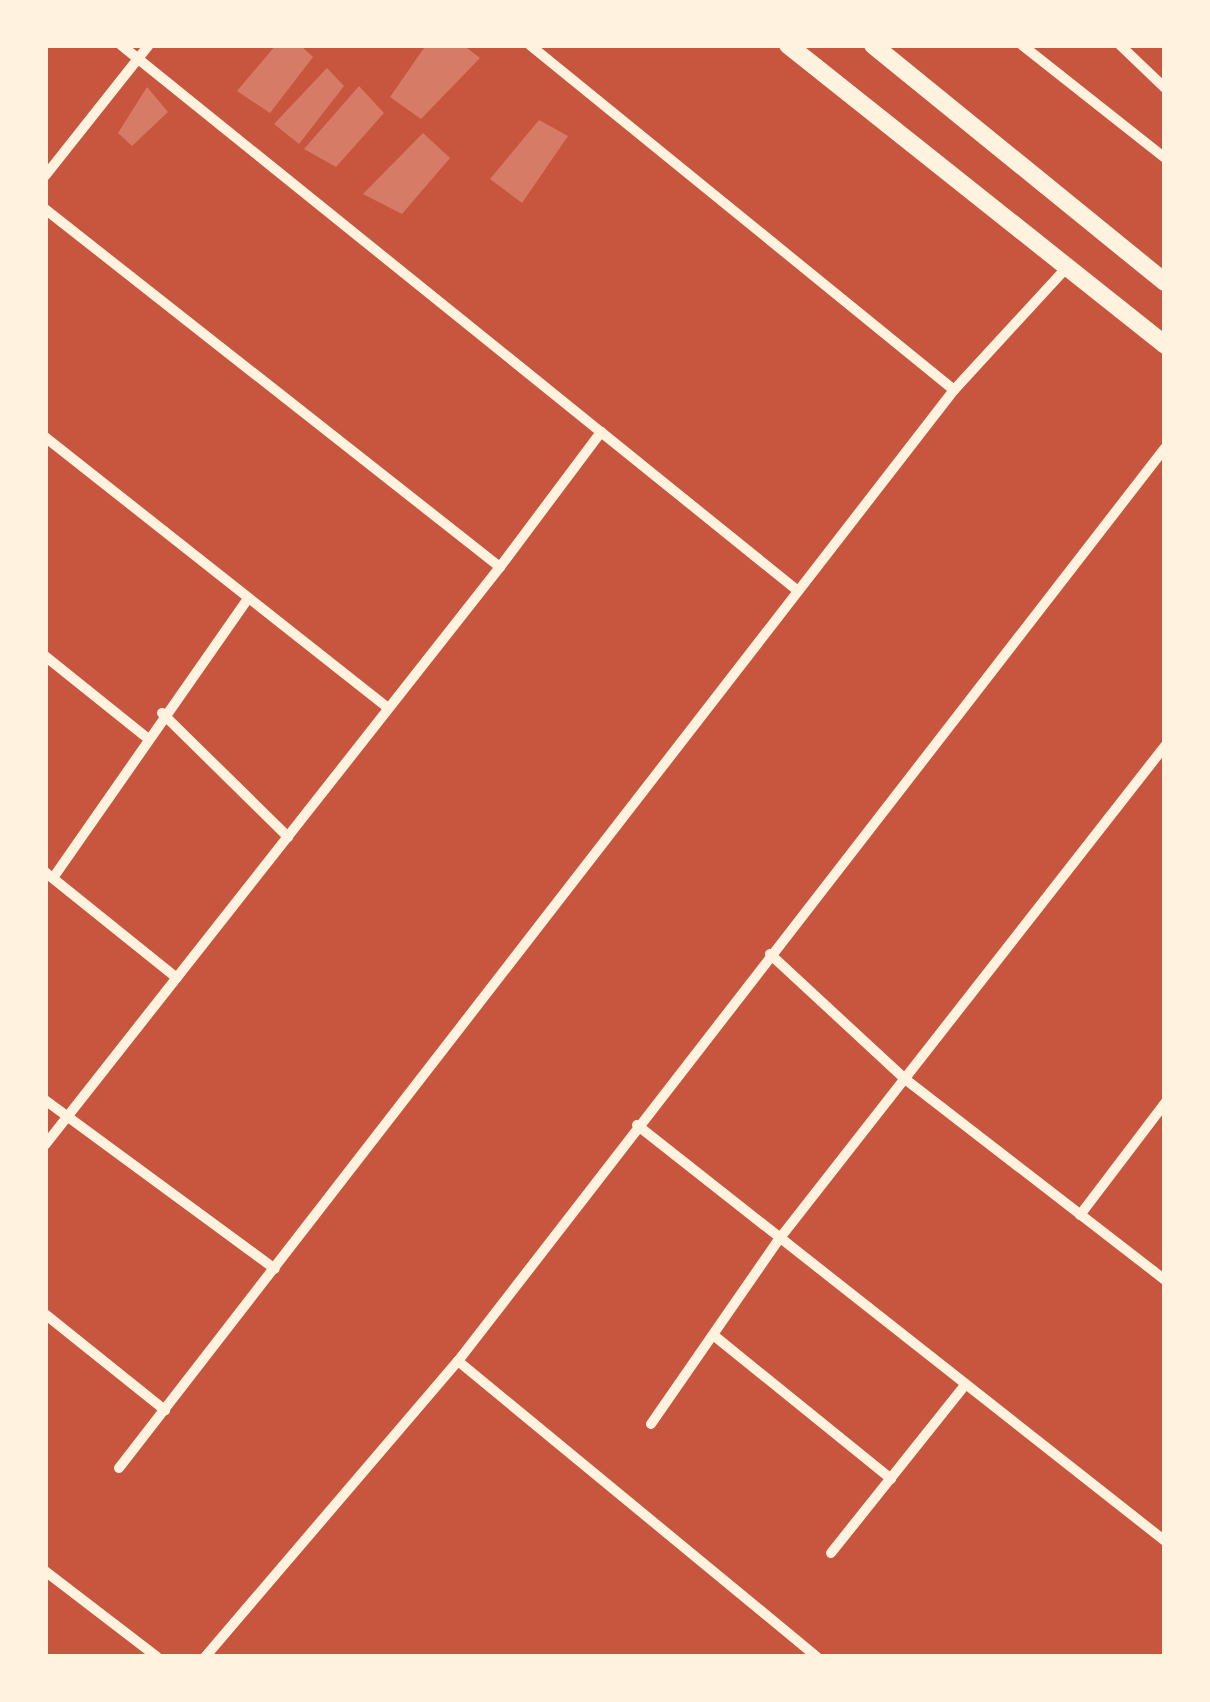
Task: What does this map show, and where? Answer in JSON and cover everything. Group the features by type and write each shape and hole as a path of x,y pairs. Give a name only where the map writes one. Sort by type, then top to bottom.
{"street":[{"path":"121,45 798,592"},
{"path":"45,176 149,45"},
{"path":"530,45 954,390"},
{"path":"788,45 1165,344"},
{"path":"872,45 1165,282"},
{"path":"1022,45 1165,158"},
{"path":"1120,45 1165,88"},
{"path":"45,210 500,566"},
{"path":"119,1468 954,390 1067,266"},
{"path":"45,1146 500,566 600,432"},
{"path":"45,437 246,602 388,708"},
{"path":"204,1657 458,1362 636,1125 1165,448"},
{"path":"177,978 49,874 138,761 145,736 246,602"},
{"path":"45,656 145,736"},
{"path":"162,713 288,837"},
{"path":"651,1424 717,1338 780,1238 1165,746"},
{"path":"770,954 904,1079 1165,1280"},
{"path":"45,1100 274,1269"},
{"path":"1080,1214 1165,1103"},
{"path":"636,1125 1165,1541"},
{"path":"45,1314 165,1410"},
{"path":"717,1338 891,1478"},
{"path":"458,1362 817,1657"},
{"path":"831,1554 966,1384"},
{"path":"46,1575 156,1657"}],"building":[{"path":"276,45 300,45 313,57 270,113 237,91"},
{"path":"426,45 463,45 480,58 421,119 390,97"},
{"path":"327,68 344,86 299,144 274,124"},
{"path":"359,86 384,113 336,167 304,149"},
{"path":"147,87 168,112 132,146 118,133"},
{"path":"539,120 568,136 522,203 490,179"},
{"path":"423,133 450,158 402,214 363,194"}]}
